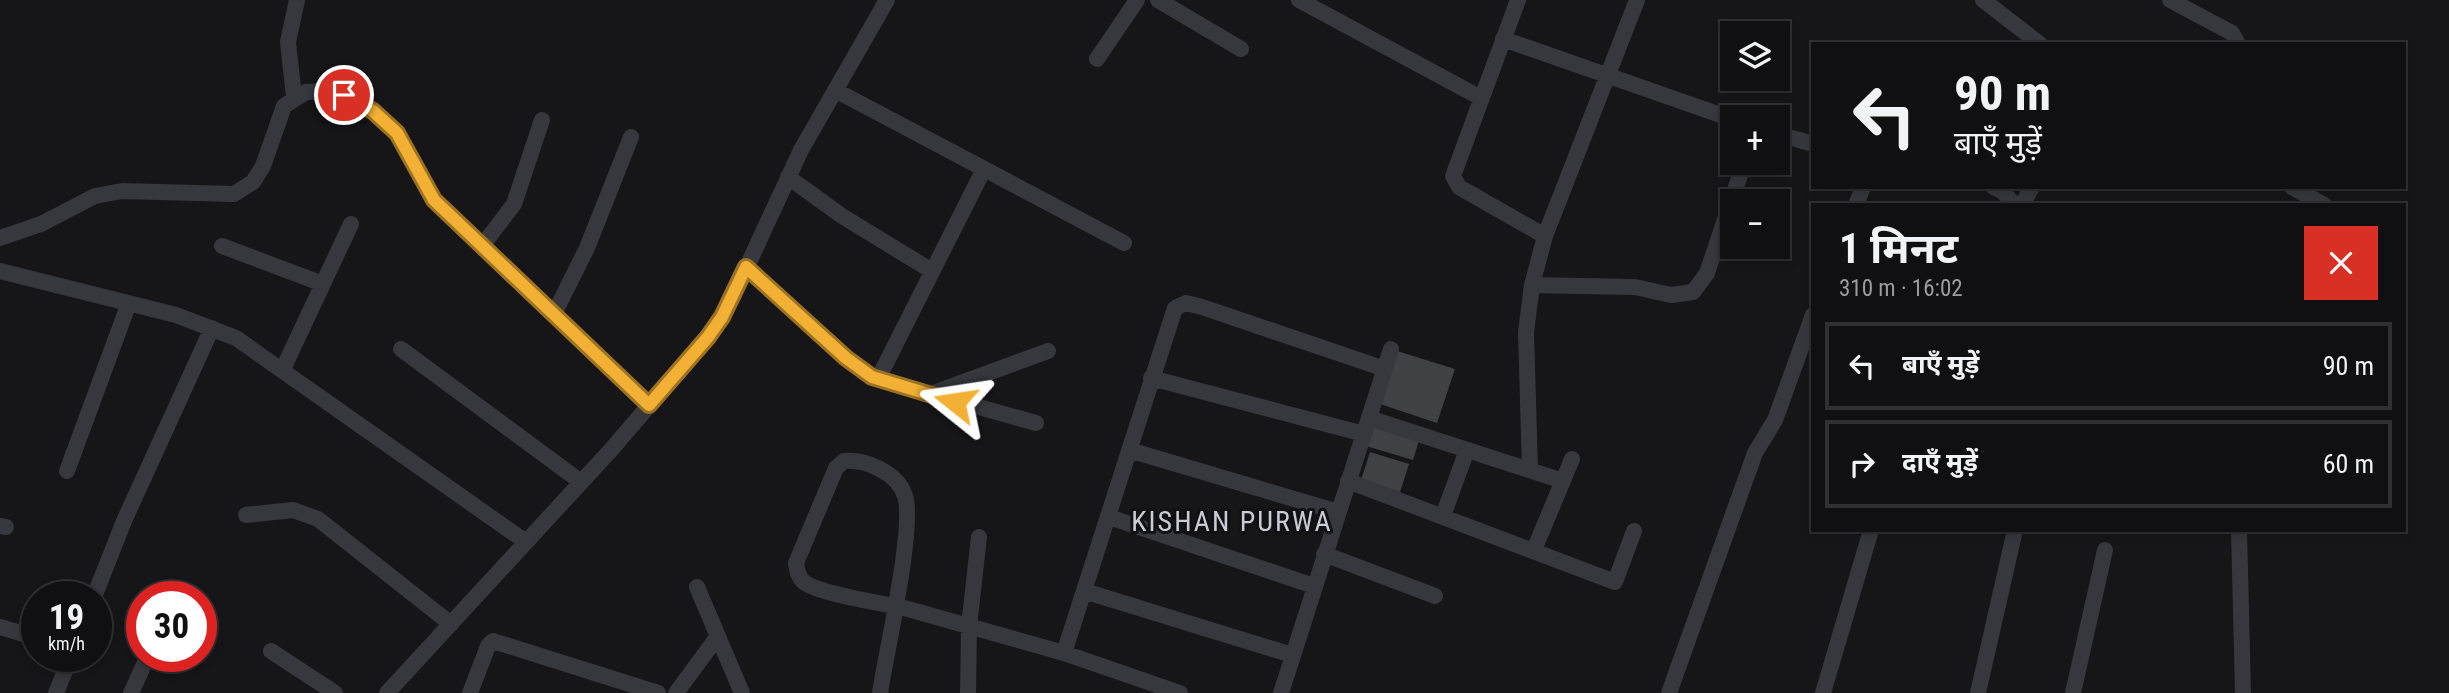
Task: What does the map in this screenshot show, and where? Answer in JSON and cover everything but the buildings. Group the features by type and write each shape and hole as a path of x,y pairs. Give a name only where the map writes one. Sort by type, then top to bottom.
{"street":[{"path":"294,97 288,42 297,0"},
{"path":"387,693 582,482 708,337 722,317 788,177 887,0"},
{"path":"1097,59 1137,0"},
{"path":"1158,0 1241,49"},
{"path":"1299,0 1480,99"},
{"path":"1518,0 1454,169 1455,182 1545,236"},
{"path":"1530,470 1526,332 1532,285 1545,236 1637,0"},
{"path":"1983,0 2037,42"},
{"path":"2171,0 2232,33 2237,42"},
{"path":"1503,39 1720,114"},
{"path":"835,90 1124,243"},
{"path":"0,238 41,224 95,196 122,191 234,194 253,182 263,166 284,106 294,97 327,91 344,95 373,111 405,144 424,187 434,200 649,405"},
{"path":"482,246 514,204 542,120"},
{"path":"554,314 587,248 631,137"},
{"path":"1790,137 1811,143"},
{"path":"878,379 984,169"},
{"path":"1532,285 1634,287 1671,295 1693,292 1707,273 1740,175"},
{"path":"788,177 842,216 932,271"},
{"path":"1995,189 2008,202"},
{"path":"2296,189 2320,203"},
{"path":"283,369 351,224"},
{"path":"222,246 323,284"},
{"path":"746,267 846,358 878,379 1036,423"},
{"path":"0,271 129,303 236,338 526,542"},
{"path":"67,471 129,303"},
{"path":"1064,653 1175,308 1186,303 1385,369"},
{"path":"1669,693 1755,453 1775,420 1811,321"},
{"path":"100,581 124,521 212,328"},
{"path":"401,349 582,482"},
{"path":"1281,693 1391,349"},
{"path":"928,395 1048,351"},
{"path":"1151,378 1467,450 1563,481"},
{"path":"1129,450 1338,512"},
{"path":"1443,516 1467,450"},
{"path":"1534,550 1572,459"},
{"path":"880,693 894,606 908,515 905,495 900,485 875,465 844,461 836,468 796,563 798,575 804,583 894,606 1064,653 1180,693"},
{"path":"1349,481 1615,582 1634,531"},
{"path":"246,515 293,510 317,519 451,624"},
{"path":"1109,517 1314,586"},
{"path":"1822,693 1870,532"},
{"path":"1978,693 2015,532"},
{"path":"2239,532 2244,693"},
{"path":"968,693 968,626 979,537"},
{"path":"2073,693 2105,550"},
{"path":"1324,555 1436,596"},
{"path":"697,587 743,693"},
{"path":"1084,591 1292,655"},
{"path":"0,627 21,633"},
{"path":"676,693 718,636"},
{"path":"470,693 488,646 493,642 659,693"},
{"path":"271,651 335,693"},
{"path":"56,693 65,672"},
{"path":"131,693 141,672"}],"district":[{"name":"KISHAN PURWA","path":"1232,521"}],"route":[{"path":"344,95 373,111 397,133 405,144 424,187 434,200 649,405 708,337 732,299 746,267 846,358 872,377 955,402"}]}
